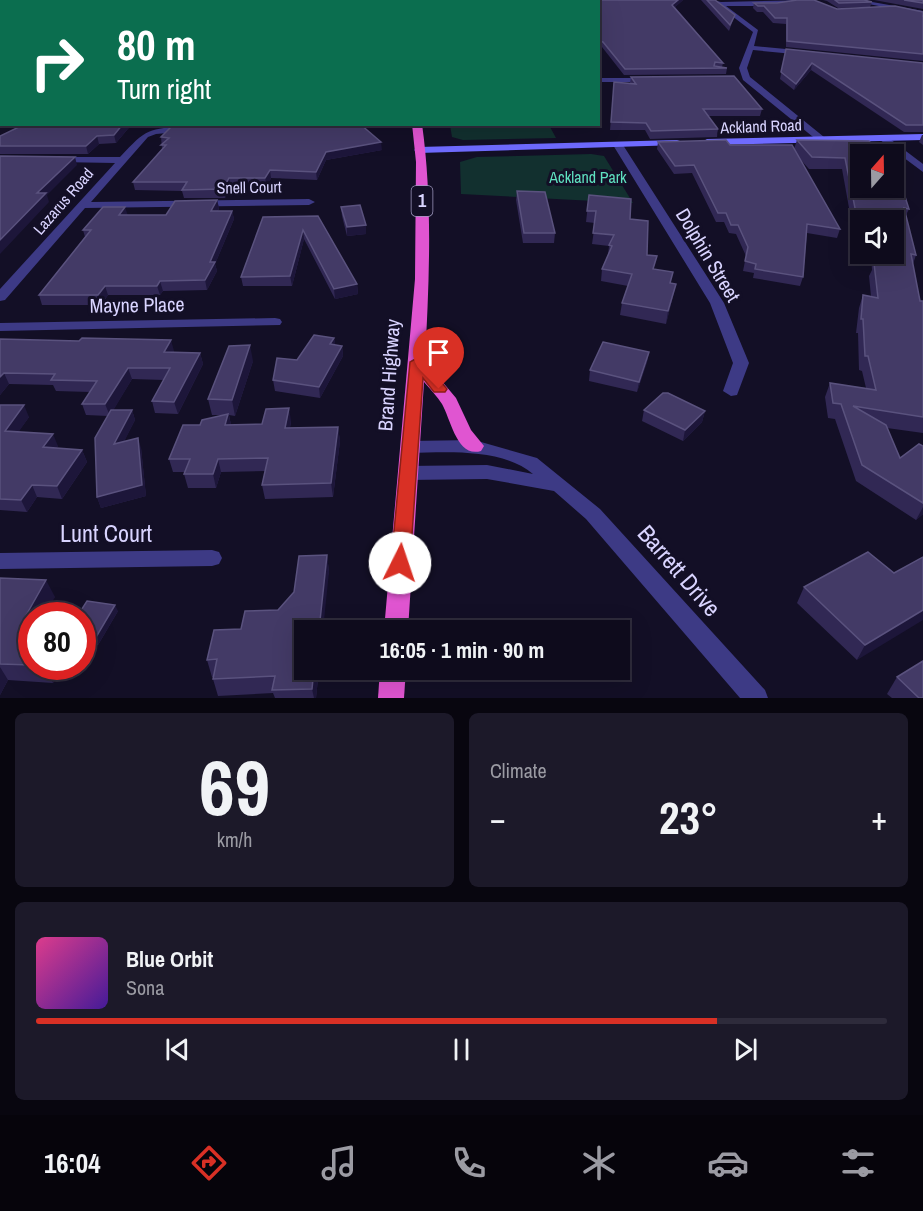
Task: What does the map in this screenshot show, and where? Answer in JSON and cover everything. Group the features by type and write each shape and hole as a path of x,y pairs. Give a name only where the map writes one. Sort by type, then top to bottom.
{"highway":[{"name":"Brand Highway","path":"397,620 422,279 422,162 417,126"},
{"path":"417,362 450,402 463,432 474,446"},
{"path":"390,698 392,680"}],"main road":[{"name":"Ackland Road","path":"702,142 923,137"},
{"path":"419,150 690,143"}],"street":[{"path":"717,2 776,4 810,0"},
{"path":"852,0 923,13"},
{"path":"717,2 756,31 743,68 746,78 821,139"},
{"path":"750,48 808,54"},
{"path":"736,78 746,78"},
{"path":"600,80 658,80"},
{"name":"Lazarus Road","path":"0,297 120,160 145,135 154,131 197,128"},
{"path":"883,138 923,169"},
{"name":"Dolphin Street","path":"618,145 717,303 741,363 731,391"},
{"path":"44,159 120,160"},
{"name":"Snell Court","path":"82,205 309,202"},
{"name":"Mayne Place","path":"0,327 275,322"},
{"name":"Barrett Drive","path":"410,447 474,446 531,462 593,514 756,698"},
{"name":"Barrett Drive","path":"407,473 487,472 556,485"},
{"name":"Lunt Court","path":"0,561 212,558"}],"green space":[{"name":"Ackland Park","path":"450,126 550,126 556,138 463,140 452,137"},
{"name":"Ackland Park","path":"591,154 604,156 633,203 461,194 460,162 477,157"}],"building":[{"path":"600,0 678,0 672,5 723,63 715,62 714,66 727,68 625,69 603,42 600,41"},
{"path":"707,0 715,0 735,15 730,25"},
{"path":"814,0 837,9 895,6 923,12 923,54 787,41 787,18 775,18 764,6 754,3"},
{"path":"835,0 864,0 872,2 839,3"},
{"path":"904,0 923,0 923,3"},
{"path":"786,49 923,63 923,125 906,125 812,63 796,84 781,72"},
{"path":"734,76 762,109 703,109 718,129 651,131 646,123 611,122 614,82 636,84 631,77"},
{"path":"21,126 121,126 114,135 97,136 86,146 0,146 0,136"},
{"path":"172,126 362,126 381,142 326,152 316,172 270,170 265,178 229,178 223,189 182,190 187,182 133,182 166,145 161,145 169,138 161,137"},
{"path":"726,140 730,145 792,145 840,229 807,224 803,277 755,269 756,264 745,261 748,247 738,225 731,225 726,213 718,213 694,165 675,166 658,142"},
{"path":"797,140 869,141 872,144 850,144 850,183 845,158 812,157"},
{"path":"0,156 75,157 37,193 46,193 0,240"},
{"path":"517,191 545,192 555,233 524,233"},
{"path":"904,194 909,209 904,208 916,255 911,254 920,301 923,301 923,417 853,406 886,425 900,458 919,444 923,446 923,503 862,465 841,404 833,403 830,383 876,390 868,356 865,356 863,319 861,319 863,295 878,298 874,264 904,264 904,210 855,210 853,198 904,198"},
{"path":"589,195 631,199 630,219 648,221 647,255 657,256 653,269 673,272 670,283 676,284 668,311 622,303 632,274 602,269 614,235 593,233 596,211 587,211"},
{"path":"217,200 211,211 232,211 210,262 215,262 205,280 160,281 157,286 105,286 98,295 39,295 91,230 83,230 103,207 125,207 119,215 166,215 175,201"},
{"path":"360,205 366,225 347,227 341,207"},
{"path":"318,216 357,284 334,289 303,230 290,276 241,277 263,217"},
{"path":"314,335 334,338 330,344 342,346 319,387 273,380 277,358 297,360"},
{"path":"82,338 171,340 164,352 200,353 174,402 152,401 170,368 128,368 105,404 82,404 97,381 51,380 55,374 4,373 0,377 0,339 79,341"},
{"path":"603,342 649,352 639,382 590,370"},
{"path":"250,345 232,400 208,399 229,346"},
{"path":"663,393 668,393 705,411 685,430 644,410"},
{"path":"0,405 24,405 5,431 53,434 43,447 82,450 57,486 32,485 21,500 0,499"},
{"path":"289,408 285,428 338,427 331,483 262,485 268,458 218,459 213,474 184,474 190,459 169,459 183,425 200,425 202,420 228,414 225,425 262,424 266,409"},
{"path":"111,410 132,410 114,444 138,438 142,485 97,497 95,438"},
{"path":"868,552 894,573 923,557 923,610 865,645 804,587"},
{"path":"327,555 320,620 294,620 294,680 313,680 312,689 272,690 275,676 213,679 217,659 207,660 214,630 241,629 245,611 278,610 294,592 299,556"},
{"path":"0,578 46,580 34,602 18,602 18,665 0,664"},
{"path":"96,602 115,605 96,637"},
{"path":"923,661 923,698 919,698 897,677"}],"route":[{"path":"400,563 417,362 439,389"}]}
